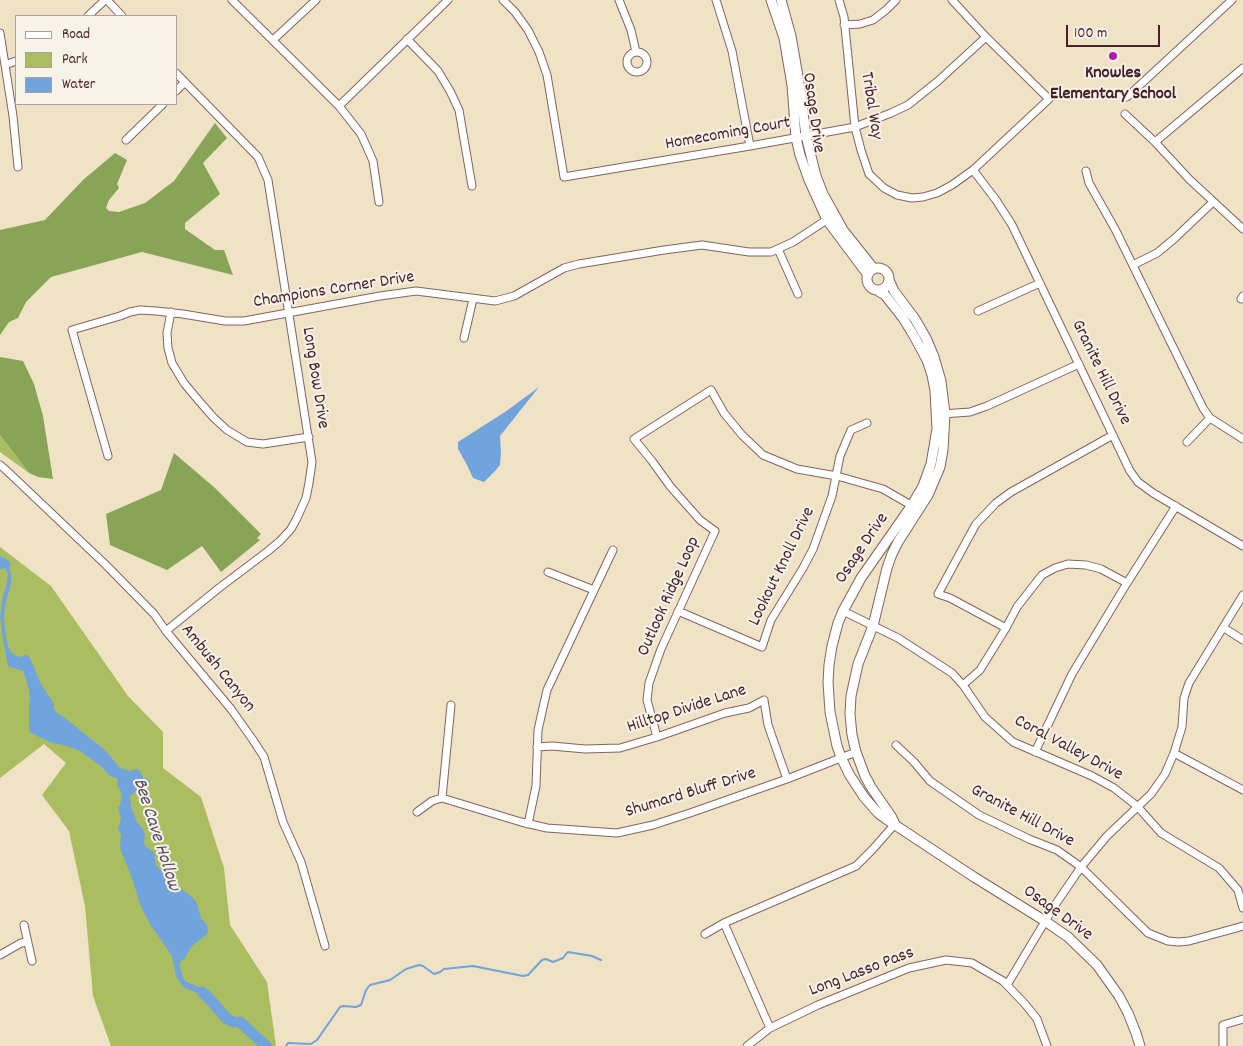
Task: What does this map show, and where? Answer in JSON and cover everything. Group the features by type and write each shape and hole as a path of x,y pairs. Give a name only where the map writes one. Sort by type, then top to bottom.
{"street":[{"path":"89,15 106,0 121,15"},
{"path":"232,0 339,106 361,134 373,161 379,202"},
{"path":"273,40 316,0"},
{"path":"339,106 448,0"},
{"name":"Homecoming Court","path":"503,0 515,12 528,30 539,52 547,75 564,178 855,127 908,104 938,81 986,36"},
{"path":"619,0 631,30 636,52"},
{"path":"716,0 732,52 750,146"},
{"name":"Osage Drive","path":"771,0 784,38 792,85 796,138 808,180 830,217 843,230 871,272"},
{"name":"Osage Drive","path":"781,0 800,88 806,136 816,176 830,217"},
{"name":"Tribal Way","path":"839,0 844,25 855,127 861,150 869,174 884,188 897,195 912,198 923,197 937,193 952,185 973,170 1049,99 986,36"},
{"path":"844,25 860,24 873,20 896,0"},
{"path":"952,0 986,36"},
{"path":"1127,97 1232,0"},
{"path":"0,33 13,116 18,167"},
{"path":"407,39 438,71 459,110 472,186"},
{"path":"5,65 15,61"},
{"path":"1155,142 1243,68"},
{"name":"Long Bow Drive","path":"166,631 268,551 291,529 306,498 312,462 268,180 258,157 178,75"},
{"path":"178,89 185,82"},
{"path":"126,140 162,105"},
{"path":"1126,114 1189,179 1243,229"},
{"name":"Granite Hill Drive","path":"973,170 1012,225 1130,472 1138,482 1152,493 1243,546"},
{"path":"1086,171 1089,183 1115,229 1203,408 1210,418 1243,439"},
{"path":"1133,265 1157,252 1174,239 1213,202"},
{"name":"Champions Corner Drive","path":"108,456 72,330 140,310 171,312 225,321 244,321 416,291 495,301 514,296 564,268 579,264 702,245 749,252 771,252 793,242 830,217"},
{"path":"778,249 798,294"},
{"path":"877,268 887,273 889,280 884,289 874,290 869,285 867,279 871,272 877,268"},
{"name":"Osage Drive","path":"889,280 894,291 926,338 942,381 943,450 940,466 928,494 915,507 861,578 843,611 832,646 828,682 830,712 837,746 849,774 864,797 878,813 902,831 1068,937 1097,966 1119,996 1128,1013 1140,1046"},
{"path":"978,311 1040,283"},
{"name":"Osage Drive","path":"878,290 903,318 914,336 926,360 941,413"},
{"path":"464,338 474,299"},
{"path":"171,312 167,333 172,363 189,389 227,430 247,442 263,444 309,437"},
{"path":"941,413 970,412 987,406 1079,364"},
{"name":"Outlook Ridge Loop","path":"657,737 647,700 649,683 661,648 715,531 700,520 670,486 652,460 634,439 711,390 724,413 742,435 763,455 797,469 836,476"},
{"path":"1187,442 1210,418"},
{"name":"Lookout Knoll Drive","path":"678,611 762,647 771,620 813,549 830,504 840,456 851,430 867,423"},
{"path":"1006,628 950,598 938,594 976,524 996,503 1011,492 1113,435"},
{"name":"Ambush Canyon","path":"0,465 106,565 154,614 231,709 264,757 283,822 301,862 325,946"},
{"path":"836,476 883,488 915,507"},
{"path":"1035,752 1072,674 1126,583 1176,506"},
{"name":"Osage Drive","path":"895,824 871,787 856,752 850,714 851,696 858,664 873,626 887,568 915,507"},
{"path":"528,824 536,786 538,730 547,690 613,550"},
{"path":"963,685 980,670 1017,607 1042,575 1068,564 1086,565 1101,569 1126,583"},
{"path":"548,572 594,590"},
{"path":"1007,985 1045,921 1081,866 1107,836 1150,794 1165,774 1182,727 1184,698 1190,683 1243,595"},
{"name":"Coral Valley Drive","path":"843,611 898,638 952,673 963,685 984,717 1013,742 1092,776 1114,788 1137,806 1161,833 1219,868 1238,890 1243,908"},
{"path":"1224,628 1243,640"},
{"name":"Hilltop Divide Lane","path":"537,747 620,748 657,737 725,712 749,708 764,700 768,725 787,779"},
{"path":"417,812 432,801 442,798 451,705"},
{"name":"Granite Hill Drive","path":"896,745 930,781 979,815 1057,850 1081,866 1148,933 1168,941 1179,942 1243,926"},
{"name":"Shumard Bluff Drive","path":"442,798 547,828 617,833 653,825 787,779 856,752"},
{"path":"1174,753 1243,790"},
{"path":"705,934 724,923 856,866 895,824"},
{"path":"724,923 770,1028"},
{"path":"24,925 32,961"},
{"path":"0,955 21,943 27,942"},
{"name":"Long Lasso Pass","path":"747,1046 770,1028 818,1005 909,968 946,960 972,963 1003,981 1026,1004 1037,1019 1047,1046"},
{"path":"1222,1046 1223,1025 1243,1020"}],"green space":[{"path":"215,123 227,138 203,163 220,194 185,223 185,229 215,250 224,250 233,275 142,252 51,277 26,302 18,318 9,322 0,335 0,230 45,220 83,180 115,153 127,160 117,184 119,188 109,200 106,208 109,211 119,212 145,203 174,181"},
{"path":"0,357 23,361 34,384 43,416 53,479 38,477 29,473 0,435"},
{"path":"0,435 29,473 0,452"},
{"path":"174,453 215,488 261,534 257,538 260,540 221,572 202,546 167,570 110,545 106,514 161,490"},
{"path":"0,547 51,586 128,696 163,732 163,768 201,797 224,868 230,925 267,982 276,1046 111,1046 93,996 85,906 69,831 42,795 66,763 44,744 0,778"}],"water":[{"path":"539,387 500,436 500,465 484,482 473,478 458,449 458,442 505,412"},
{"path":"0,556 11,564 9,568 11,584 5,605 4,620 10,651 19,657 29,656 41,684 58,714 106,751 120,768 130,771 137,769 143,778 150,780 147,786 132,794 130,797 131,807 137,822 145,834 144,843 146,847 154,852 156,865 167,877 193,898 197,903 201,918 207,925 207,934 192,946 180,962 180,967 185,981 207,991 212,1002 202,995 183,987 176,976 172,956 141,907 120,848 121,835 118,828 121,818 118,808 122,794 117,785 118,779 110,776 102,767 80,751 52,743 29,731 30,698 26,679 23,671 8,666 3,639 0,616 8,574 5,568 0,569"}],"waterway":[{"path":"286,1046 288,1043 311,1044 317,1040 340,1007 356,1007 361,1005 366,990 370,985 390,980 406,969 419,965 434,974 444,969 473,966 523,976 528,975 542,960 546,959 553,962 563,958 568,952 592,956 601,960"},
{"name":"Bee Cave Hollow","path":"202,992 227,1019 234,1022"},
{"name":"Bee Cave Hollow","path":"240,1022 266,1046"}],"place":[{"name":"Knowles Elementary School","path":"1113,56"}]}
